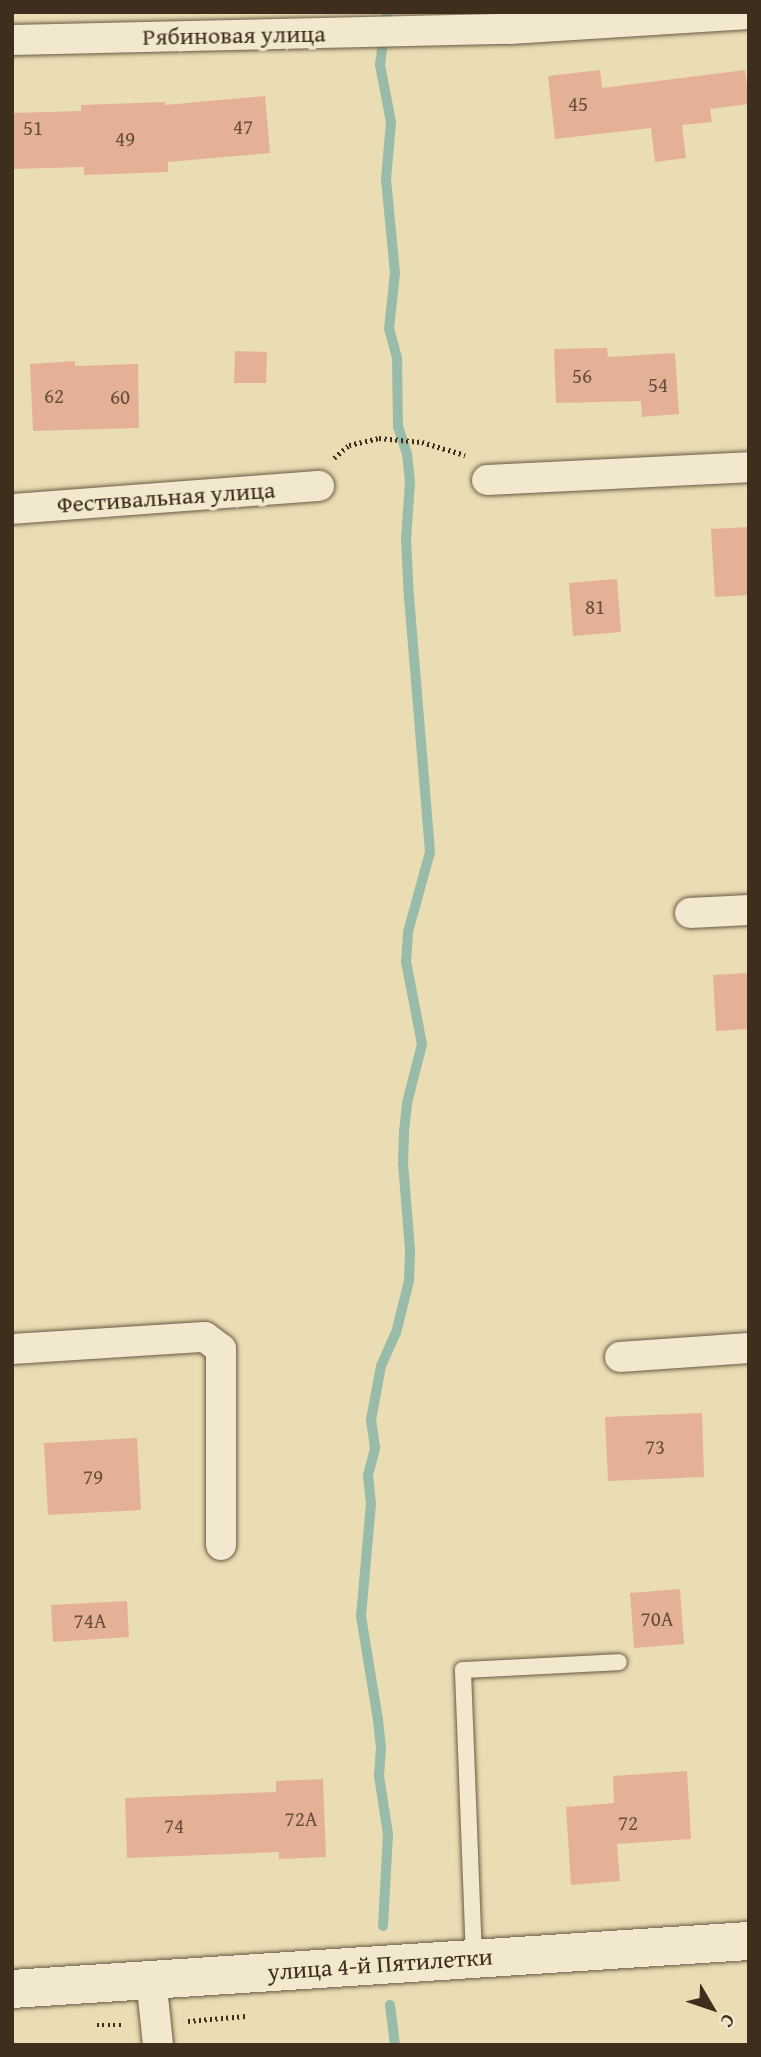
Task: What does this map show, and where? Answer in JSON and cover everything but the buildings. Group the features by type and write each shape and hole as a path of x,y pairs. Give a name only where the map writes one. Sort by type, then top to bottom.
{"street":[{"name":"Рябиновая улица","path":"12,40 510,29 749,14"},
{"path":"487,480 749,467"},
{"name":"Фестивальная улица","path":"12,509 319,486"},
{"path":"690,913 749,910"},
{"path":"12,1349 205,1337 221,1349 221,1545"},
{"path":"620,1357 749,1348"},
{"name":"улица 4-й Пятилетки","path":"12,1989 749,1941"},
{"path":"151,1978 158,2045"}],"lane":[{"path":"474,1958 463,1670 619,1662"}],"path":[{"path":"319,486 330,461 349,445 379,438 422,442 468,456 487,480"}],"waterway":[{"path":"383,1926 388,1834 379,1776 381,1748 378,1720 361,1616 371,1504 368,1475 375,1448 371,1420 381,1366 396,1333 409,1281 404,1132 407,1103 422,1044 406,962 408,932 430,852 409,599 406,540 410,482 407,454 398,427 397,358 389,329 395,273 386,180 391,122 380,65 387,12"},
{"path":"390,2005 395,2045"}]}
